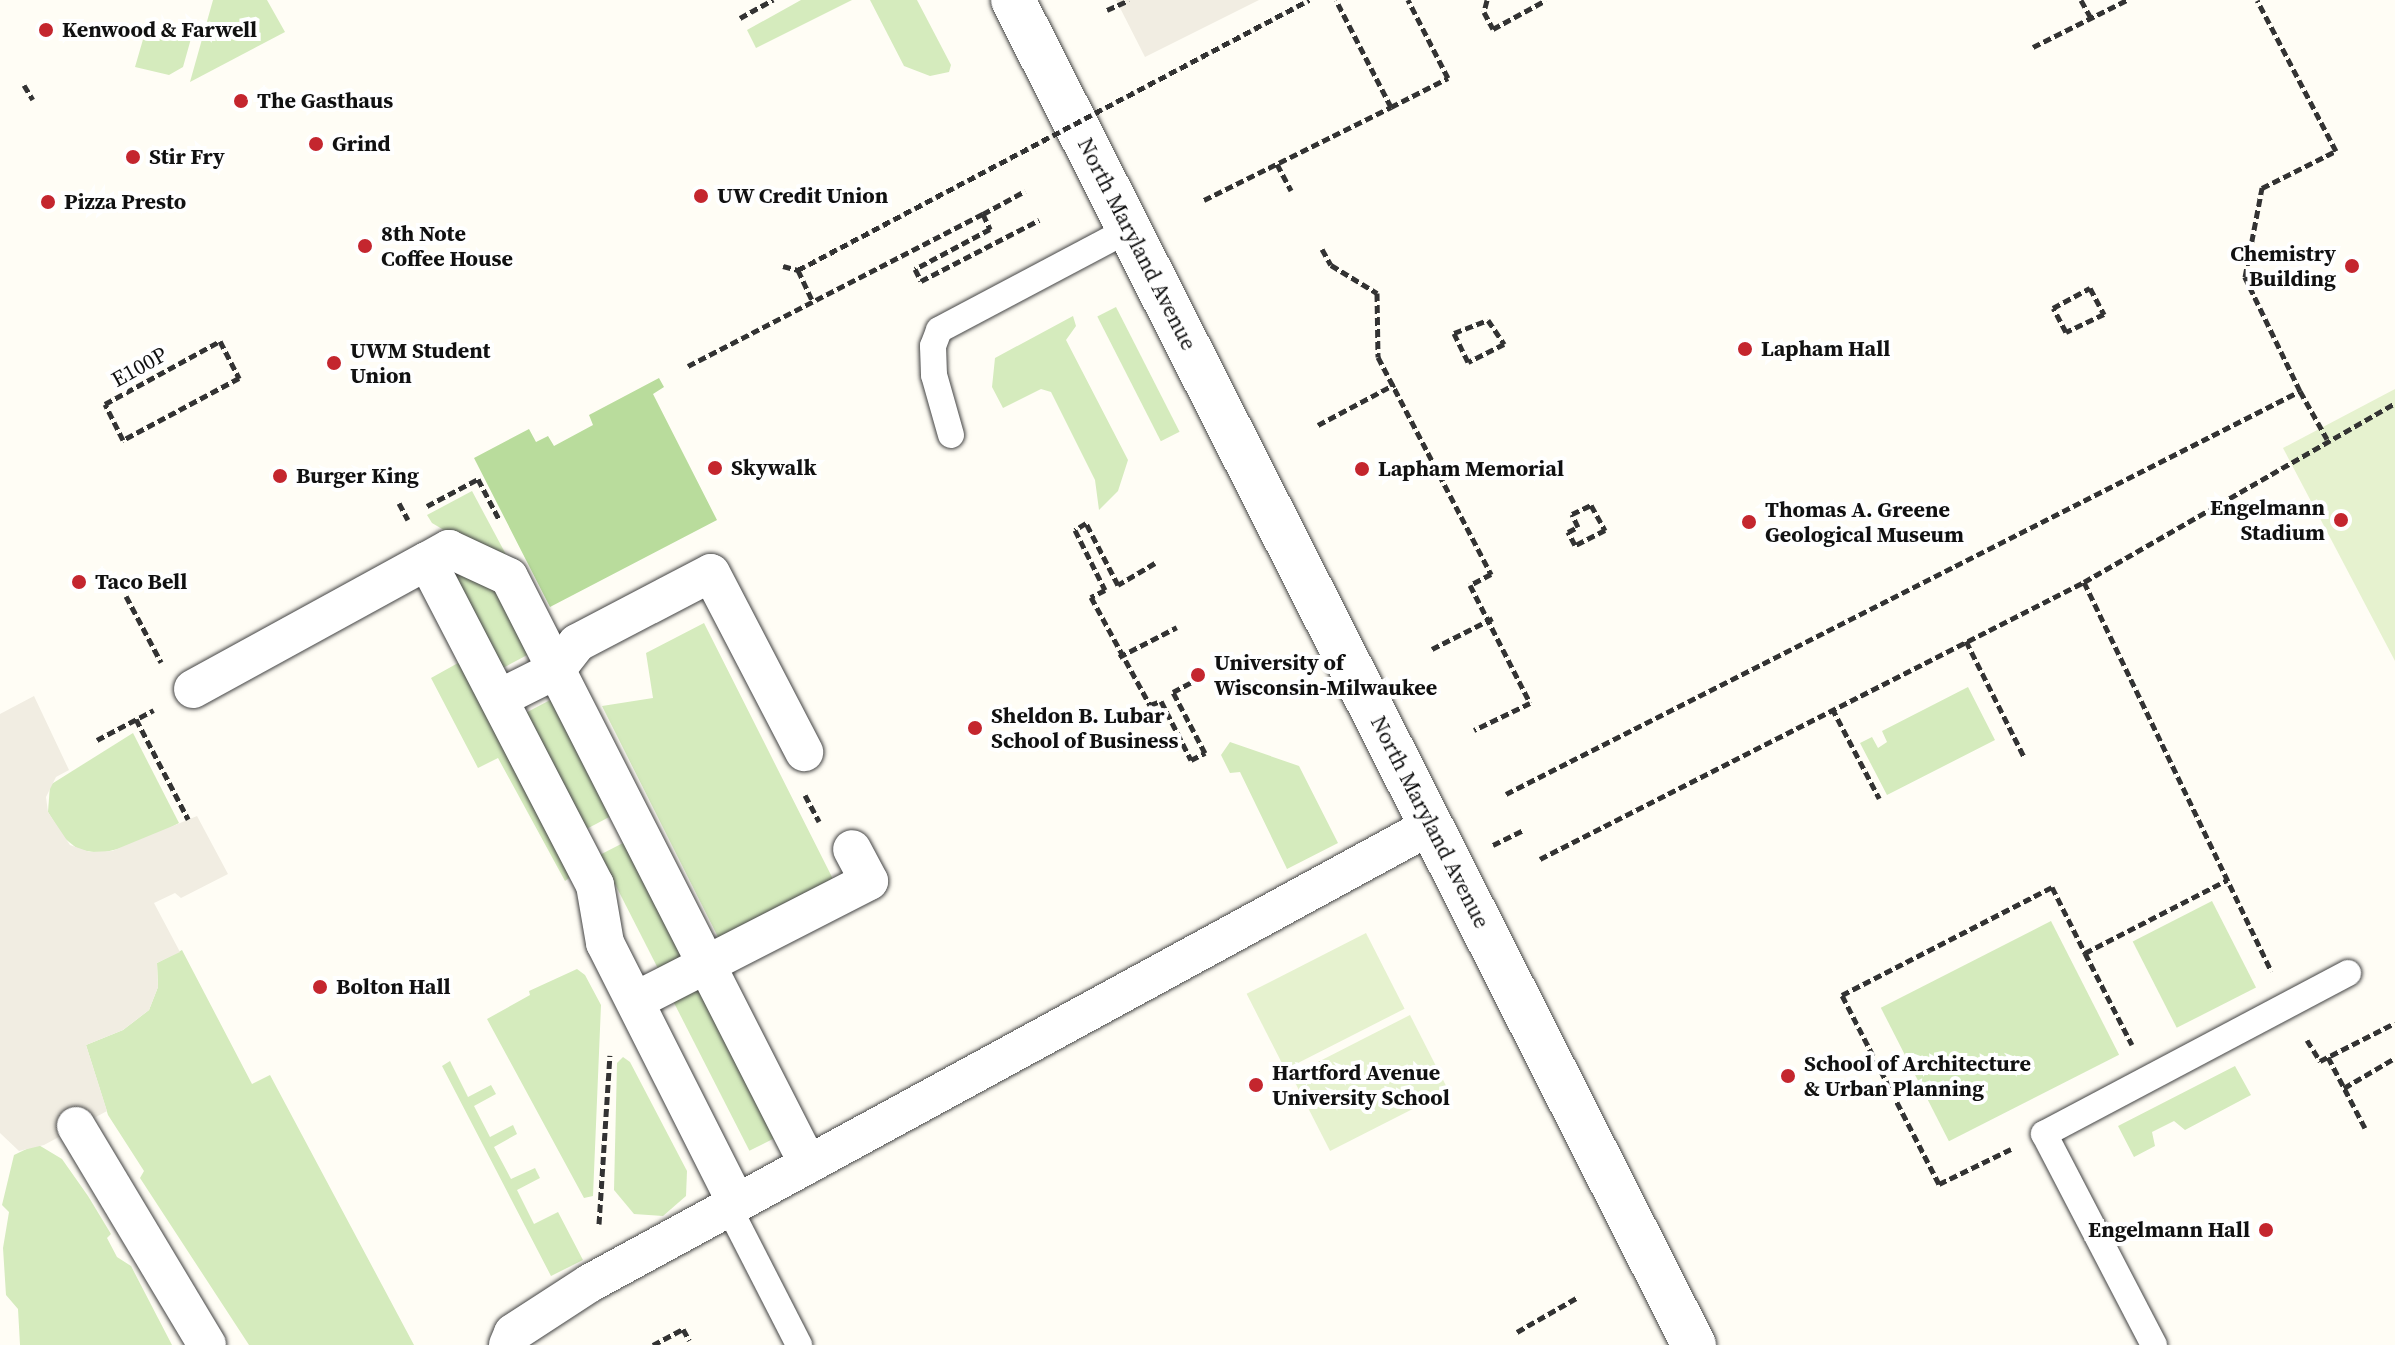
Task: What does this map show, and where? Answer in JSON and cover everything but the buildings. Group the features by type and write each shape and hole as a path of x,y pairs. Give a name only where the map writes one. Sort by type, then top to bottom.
{"street":[{"name":"North Maryland Avenue","path":"1013,0 1694,1345"},
{"path":"175,688 449,549 509,577 808,1164"},
{"path":"427,561 595,885 605,943 733,1206"},
{"path":"500,698 556,670 577,643 711,573 804,752"},
{"path":"508,1345 513,1333 590,1283 1432,825"},
{"path":"635,1001 869,881 852,849"},
{"path":"76,1126 207,1345"}],"lane":[{"path":"951,435 934,375 933,346 939,330 1130,229"},
{"path":"2154,1345 2044,1134 2348,973"},
{"path":"733,1206 799,1345"}],"path":[{"path":"740,18 773,0"},
{"path":"1107,10 1129,0"},
{"path":"783,266 798,270 1309,0"},
{"path":"1336,0 1391,107"},
{"path":"1204,200 1448,78 1408,0"},
{"path":"1487,0 1484,12 1493,29 1546,0"},
{"path":"2081,0 2091,18"},
{"path":"2033,47 2127,0"},
{"path":"2257,0 2336,151 2262,188 2245,277 2300,391 2327,439"},
{"path":"24,85 33,100"},
{"path":"1277,164 1291,190"},
{"path":"688,366 1025,191"},
{"path":"983,214 990,229 915,269 921,281 1039,220"},
{"path":"1322,249 1331,265 1377,293 1378,357 1395,384 1491,574 1470,585 1491,619 1530,703 1474,730"},
{"path":"798,270 813,302"},
{"path":"2090,288 2104,314 2066,332 2053,308 2090,288"},
{"path":"1488,320 1504,344 1468,362 1454,333 1488,320"},
{"name":"E100P","path":"220,341 239,378 123,440 105,404 220,341"},
{"path":"1318,425 1395,384"},
{"path":"1506,794 2300,391"},
{"path":"1540,859 2084,582 2327,439 2395,403"},
{"path":"399,503 407,517"},
{"path":"1591,505 1605,530 1575,545 1568,532 1578,527 1572,514 1591,505"},
{"path":"1155,563 1118,585 1086,523 1075,530 1105,590 1091,597 1150,705 1161,701 1191,760 1205,753 1173,692 1205,675"},
{"path":"2084,582 2288,1005 2320,1061 2395,1023"},
{"path":"97,740 136,719 175,688 126,596"},
{"path":"1432,649 1491,619"},
{"path":"1122,656 1177,627"},
{"path":"1966,641 2024,757"},
{"path":"1832,708 1879,798"},
{"path":"136,719 188,819"},
{"path":"804,752 788,761 838,856 852,849"},
{"path":"2085,953 2227,880"},
{"path":"2044,1134 1939,1184 1842,995 2052,887 2149,1078"},
{"path":"599,1224 612,1011 635,1001"},
{"path":"2328,1057 2365,1128"},
{"path":"2344,1088 2395,1058"},
{"path":"1517,1332 1578,1297"},
{"path":"653,1345 683,1329 689,1340"}],"green space":[{"path":"213,0 267,0 285,32 190,82"},
{"path":"801,0 852,0 756,48 747,30"},
{"path":"870,0 917,0 951,65 949,72 930,76 904,66"},
{"path":"159,28 171,36 192,35 183,67 169,75 135,67 144,36"},
{"path":"1116,307 1180,432 1161,441 1097,317"},
{"path":"1073,316 1076,326 1066,340 1128,460 1118,491 1099,510 1095,480 1051,392 1041,389 1003,408 992,387 995,358"},
{"path":"659,378 664,387 653,394 717,520 550,607 474,458 529,429 536,442 548,436 554,446 593,425 589,415"},
{"name":"Engelmann Stadium","path":"2395,389 2395,661 2283,448"},
{"path":"472,491 510,562 503,565 432,523 427,515"},
{"path":"447,562 494,588 529,654 503,668"},
{"path":"704,623 835,883 720,941 602,706 653,698 646,653"},
{"path":"467,658 572,876 565,881 498,758 478,768 431,678"},
{"path":"1968,687 1995,740 1887,795 1860,743 1872,737 1878,748 1887,742 1882,731"},
{"path":"552,699 614,815 587,829 526,713"},
{"path":"133,733 179,823 139,844 101,853 79,850 63,837 48,812 50,785"},
{"path":"1230,742 1299,766 1338,843 1287,869 1240,772 1230,773 1221,755"},
{"path":"625,842 684,959 660,971 600,855"},
{"path":"2212,901 2256,987 2177,1028 2133,941"},
{"path":"2051,921 2119,1055 1949,1141 1881,1008"},
{"path":"1366,933 1405,1009 1285,1070 1247,994"},
{"path":"182,950 252,1084 270,1075 414,1345 249,1345 140,1178 144,1171 108,1115 86,1045 123,1030 149,1010 158,987 157,963"},
{"path":"577,969 585,975 601,1005 593,1196 584,1198 487,1019 530,995 529,991"},
{"path":"699,988 775,1138 749,1151 673,1001"},
{"path":"1410,1015 1449,1091 1330,1151 1291,1075"},
{"path":"623,1057 630,1062 687,1171 686,1196 663,1216 634,1214 614,1190 617,1063"},
{"path":"450,1061 468,1097 491,1085 496,1094 474,1106 490,1137 513,1125 517,1134 494,1147 511,1179 535,1168 540,1178 517,1190 534,1224 558,1212 583,1260 551,1276 442,1066"},
{"path":"2235,1066 2251,1095 2185,1130 2174,1121 2152,1132 2155,1146 2134,1157 2118,1126"},
{"path":"37,1144 62,1159 88,1196 111,1234 107,1238 117,1257 131,1266 172,1345 20,1345 18,1309 6,1295 3,1248 9,1212 2,1205 14,1155"}],"shaded area":[{"path":"1116,0 1259,0 1145,57"},
{"path":"34,696 69,770 56,777 46,797 48,812 70,845 90,852 112,851 197,816 228,874 181,898 175,893 154,903 180,952 157,963 158,987 149,1010 123,1030 86,1045 107,1111 44,1145 19,1151 0,1133 0,714"}],"place":[{"name":"Kenwood & Farwell","path":"46,30"},
{"name":"The Gasthaus","path":"241,101"},
{"name":"Grind","path":"316,144"},
{"name":"Stir Fry","path":"133,157"},
{"name":"UW Credit Union","path":"701,196"},
{"name":"Pizza Presto","path":"48,202"},
{"name":"8th Note Coffee House","path":"365,246"},
{"name":"Chemistry Building","path":"2352,266"},
{"name":"Lapham Hall","path":"1745,349"},
{"name":"UWM Student Union","path":"334,363"},
{"name":"Skywalk","path":"715,468"},
{"name":"Lapham Memorial","path":"1362,469"},
{"name":"Burger King","path":"280,476"},
{"name":"Engelmann Stadium","path":"2341,520"},
{"name":"Thomas A. Greene Geological Museum","path":"1749,522"},
{"name":"Taco Bell","path":"79,582"},
{"name":"University of Wisconsin-Milwaukee","path":"1198,675"},
{"name":"Sheldon B. Lubar School of Business","path":"975,728"},
{"name":"Bolton Hall","path":"320,987"},
{"name":"School of Architecture & Urban Planning","path":"1788,1076"},
{"name":"Hartford Avenue University School","path":"1256,1085"},
{"name":"Engelmann Hall","path":"2266,1230"}]}
